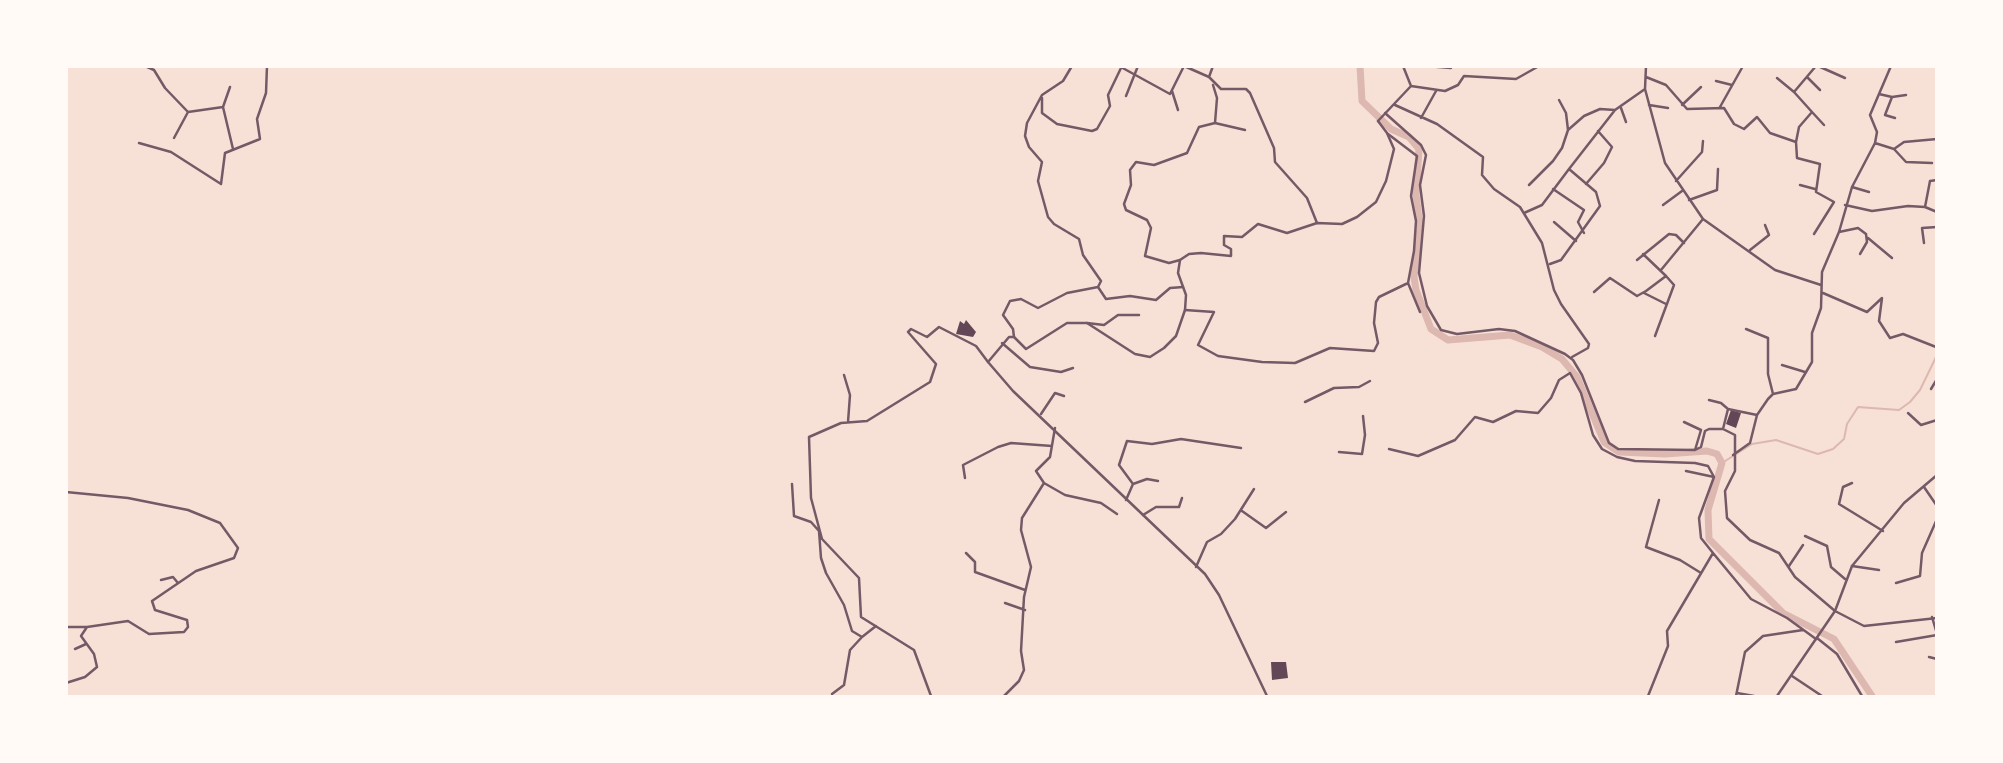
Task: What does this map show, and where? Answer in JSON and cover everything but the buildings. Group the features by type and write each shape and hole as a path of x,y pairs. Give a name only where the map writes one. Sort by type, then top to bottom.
{"street":[{"path":"145,66 154,68 165,88 188,112"},
{"path":"139,143 171,152 221,184 225,153 260,139 257,119 266,93 267,66"},
{"path":"1072,66 1063,81 1042,95 1027,123 1025,136 1029,147 1042,162 1038,181 1046,212 1054,224 1079,239 1087,262 1101,281 1098,287"},
{"path":"1126,96 1138,66"},
{"path":"1042,95 1042,113 1057,124 1092,131 1097,129 1110,106 1108,95 1120,67 1170,94 1184,66 1209,77 1213,84 1217,98 1215,122"},
{"path":"1209,77 1213,66"},
{"path":"1403,66 1411,86"},
{"path":"1426,66 1451,68"},
{"path":"1523,66 1525,72"},
{"path":"1411,86 1436,92 1458,85 1466,76 1516,79 1539,66"},
{"path":"1646,66 1645,89 1648,105 1665,163 1703,219 1775,270 1821,285"},
{"path":"1720,107 1743,66"},
{"path":"1794,92 1817,66 1845,78"},
{"path":"1733,455 1750,443 1757,415 1773,394 1796,389 1812,362 1812,334 1823,293 1822,272 1839,232 1852,187 1875,143 1877,132 1870,119 1891,66"},
{"path":"1646,77 1666,85 1682,105 1690,110 1720,107"},
{"path":"1807,77 1820,90"},
{"path":"1777,78 1794,92 1824,125"},
{"path":"1716,81 1732,85"},
{"path":"1213,84 1221,89 1246,89 1250,93 1273,148 1275,162 1307,198 1317,223"},
{"path":"1245,130 1215,122 1199,127 1187,153 1154,165 1136,162 1130,170 1130,185 1124,204 1126,210 1147,220 1151,228 1145,256 1169,262 1180,260 1188,254 1231,256 1231,249 1224,245 1224,236 1242,237 1258,224 1287,233 1317,223 1342,224 1357,217 1376,202 1387,181 1394,156 1387,133 1378,121 1411,86"},
{"path":"230,87 223,107 233,149"},
{"path":"1682,105 1701,87"},
{"path":"1568,130 1588,113 1600,109 1621,108 1645,89"},
{"path":"1172,91 1178,110"},
{"path":"1421,118 1436,92"},
{"path":"1879,94 1892,97 1906,95"},
{"path":"1892,97 1885,115 1895,118"},
{"path":"1529,185 1553,162 1562,148 1568,130 1566,113 1559,100"},
{"path":"1395,105 1437,124 1483,156 1482,175 1524,213 1542,243 1554,290 1589,344 1588,348 1570,358"},
{"path":"1648,105 1668,108"},
{"path":"188,112 223,107"},
{"path":"1720,107 1740,127 1747,128 1752,118 1757,117 1770,133 1796,142"},
{"path":"1621,108 1626,122"},
{"path":"1524,213 1542,205 1615,110"},
{"path":"174,138 188,112"},
{"path":"1812,112 1799,127 1796,142 1797,158 1820,164 1815,189"},
{"path":"1384,114 1413,138 1426,155 1420,186 1424,216 1419,273 1433,319 1441,330 1457,334 1515,331 1553,346 1570,358 1593,435 1602,449 1617,457 1635,461 1703,464 1713,471 1714,477 1699,518 1701,538 1751,600 1817,637 1837,654 1862,696"},
{"path":"1586,184 1604,163 1612,148 1598,131"},
{"path":"1387,133 1417,156 1411,196 1416,221 1415,241 1408,283 1420,312"},
{"path":"1406,145 1413,138"},
{"path":"1894,149 1904,142 1937,139"},
{"path":"1676,181 1702,152 1703,141"},
{"path":"1875,143 1894,149 1906,162 1932,163"},
{"path":"1549,264 1561,260 1584,233 1600,206 1596,192 1569,169"},
{"path":"1689,200 1717,190 1718,169"},
{"path":"1925,207 1930,181 1937,180"},
{"path":"1800,185 1815,189 1834,203 1814,234"},
{"path":"1852,187 1869,192"},
{"path":"1553,189 1584,210 1578,222 1584,233"},
{"path":"1663,205 1682,191"},
{"path":"1906,199 1906,206"},
{"path":"1845,205 1872,211 1906,206 1925,207 1937,212"},
{"path":"1661,270 1703,219"},
{"path":"1554,222 1576,241"},
{"path":"1750,250 1769,235 1765,225"},
{"path":"1924,243 1922,228 1937,227"},
{"path":"1839,232 1858,228 1892,257"},
{"path":"1637,260 1669,234 1676,234 1684,243"},
{"path":"1860,254 1868,238"},
{"path":"1643,254 1674,285 1655,337"},
{"path":"1087,323 1129,351 1150,356 1176,336 1185,310 1183,287 1178,273 1180,260"},
{"path":"1594,292 1611,278 1637,296 1665,276"},
{"path":"1185,310 1214,312 1198,345 1218,356 1295,363 1329,348 1374,351 1378,343 1374,323 1376,302 1379,297 1408,283"},
{"path":"1098,287 1106,299 1130,296 1156,300 1170,288 1183,287"},
{"path":"1098,287 1061,295 1038,307 1021,299 1010,300 1003,315 1013,329 1014,337 1026,349 1049,336 1058,326 1087,323 1104,325 1118,315 1139,315"},
{"path":"1644,293 1667,305"},
{"path":"1823,293 1867,312 1882,298 1879,321 1889,338 1903,334 1936,347"},
{"path":"931,696 914,650 861,617 859,578 822,539 811,498 809,437 848,422 867,421 930,382 936,364 908,332 911,329 927,337 939,327 976,346 1013,391 1041,414 1196,567 1219,595 1267,696"},
{"path":"1746,329 1768,338 1768,374 1773,394"},
{"path":"988,362 1002,343 1014,337"},
{"path":"1002,343 1030,367 1060,372 1073,369"},
{"path":"1782,365 1805,372"},
{"path":"1389,449 1418,456 1454,440 1475,417 1493,422 1516,411 1538,413 1551,398 1559,380 1574,371"},
{"path":"1574,371 1593,400 1609,443 1630,451 1695,450 1701,447 1705,431 1723,429 1737,437 1733,455 1735,471 1725,491 1727,517 1750,540 1779,553 1795,577 1835,611 1864,626 1879,622 1910,623 1934,618 1937,634 1896,642"},
{"path":"844,375 849,395 848,422"},
{"path":"1931,389 1937,379"},
{"path":"1305,402 1334,388 1359,387 1370,381"},
{"path":"1041,414 1055,393 1064,396"},
{"path":"1709,400 1721,403 1728,409 1757,415"},
{"path":"1723,429 1728,409"},
{"path":"1908,413 1921,425 1937,420"},
{"path":"1339,453 1362,454 1365,435 1363,416"},
{"path":"1684,422 1701,430 1695,450"},
{"path":"1055,428 1050,457 1036,471 1044,483 1065,495 1101,503 1117,514"},
{"path":"1133,484 1119,465 1127,442 1152,444 1181,439 1241,448"},
{"path":"965,478 963,465 998,447 1011,443 1052,446"},
{"path":"1685,471 1714,477"},
{"path":"1777,696 1835,611 1852,566 1904,503 1936,477"},
{"path":"1126,500 1133,484 1147,479 1158,481"},
{"path":"1004,696 1019,681 1024,670 1021,640 1025,590 1031,567 1021,530 1022,518 1044,483"},
{"path":"792,484 794,516 811,523 819,531 821,558 826,573 844,605 852,631 862,637"},
{"path":"1852,484 1843,487 1839,503 1883,531"},
{"path":"1924,487 1937,506"},
{"path":"1196,567 1207,542 1221,534 1241,511 1254,489"},
{"path":"66,492 128,498 179,507 220,523 238,548 234,558 196,571 160,593 151,605 155,610 187,620 188,628 184,632 149,634 128,621 87,627 66,626"},
{"path":"1143,515 1156,507 1179,507 1182,498"},
{"path":"1659,500 1646,547 1680,560 1701,573"},
{"path":"1241,511 1266,528 1286,512"},
{"path":"1896,583 1920,576 1922,553 1937,519"},
{"path":"1805,536 1827,546 1831,567 1845,579"},
{"path":"1788,566 1803,545"},
{"path":"966,553 975,562 975,572 1025,590"},
{"path":"1648,696 1668,646 1667,631 1713,553"},
{"path":"1852,566 1880,570"},
{"path":"161,580 173,577 178,583"},
{"path":"1005,603 1025,610"},
{"path":"832,694 844,685 850,650 876,626"},
{"path":"66,683 85,677 97,667 94,654 81,636 87,627"},
{"path":"1754,696 1737,695 1745,652 1763,636 1803,630"},
{"path":"75,649 86,644"},
{"path":"1929,657 1937,659"},
{"path":"1792,676 1822,696"}],"waterway":[{"path":"1360,66 1362,101 1391,129 1409,137 1419,149 1416,195 1420,228 1414,277 1416,290 1431,329 1448,340 1510,335 1542,347 1562,359 1577,377 1604,442 1619,452 1665,454 1707,451 1717,454 1722,463 1708,510 1709,539 1783,613 1834,639 1872,696"},
{"path":"1722,463 1752,444 1776,440 1818,454 1833,449 1844,439 1847,424 1858,407 1899,410 1910,402 1920,390 1937,355"}]}
